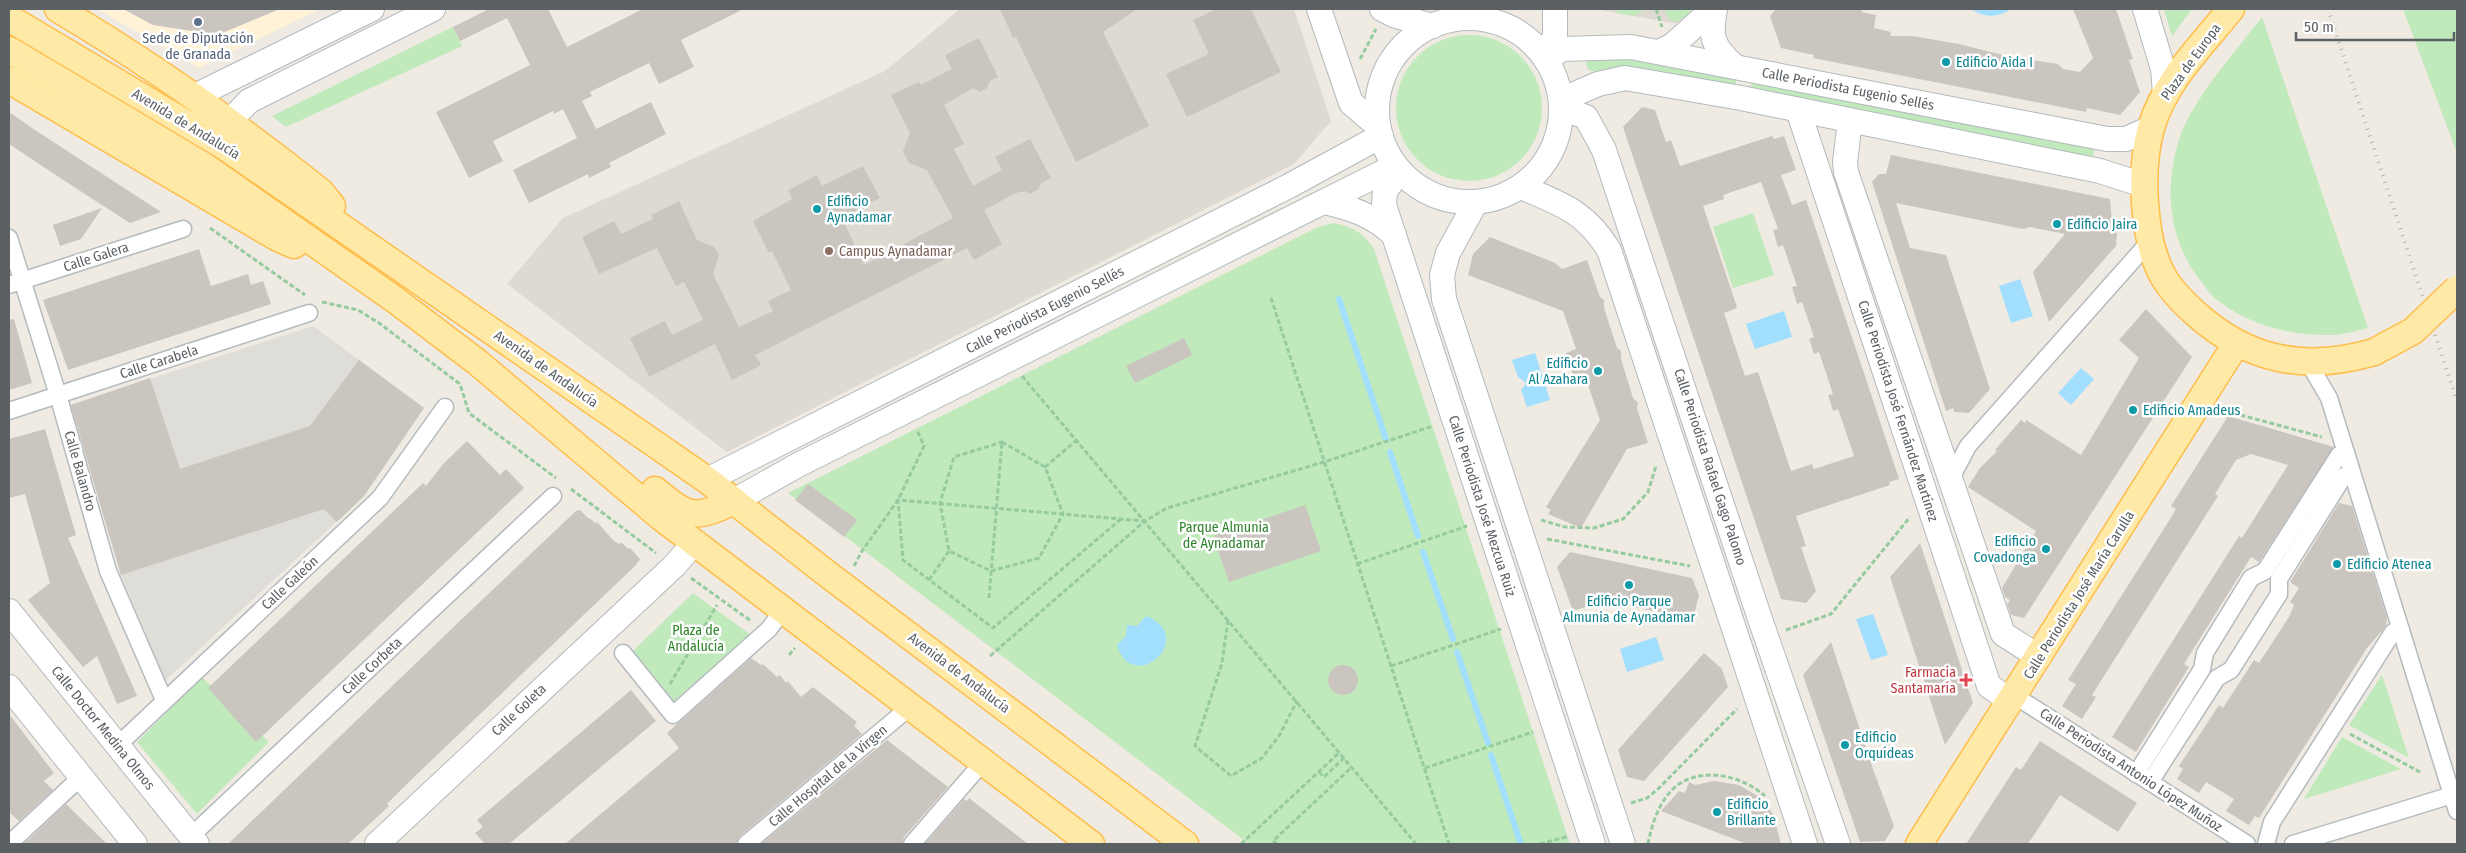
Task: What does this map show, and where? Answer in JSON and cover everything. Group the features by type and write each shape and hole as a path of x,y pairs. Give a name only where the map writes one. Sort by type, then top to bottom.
{"main road":[{"name":"Avenida de Andalucía","path":"58,9 118,44 230,121 321,192 358,238"},
{"path":"196,96 372,9"},
{"path":"230,121 249,101 433,9"},
{"path":"1319,9 1351,103 1380,131"},
{"path":"1382,9 1396,16 1483,19 1510,28 1525,38 1545,58 1555,79 1561,104 1559,131 1550,155 1537,172 1521,187 1506,195 1476,202 1444,199 1419,188 1398,168 1380,131 1377,102 1383,78 1395,56 1411,39 1450,18"},
{"path":"1545,58 1554,39 1555,9"},
{"path":"1661,51 1673,45 1714,9"},
{"path":"1714,9 1712,36 1720,53 1733,65"},
{"path":"2145,9 2163,69 2165,93"},
{"name":"Plaza de Europa","path":"2231,9 2165,93 2151,128 2143,185 2150,241 2162,276 2187,306 2236,344 2261,354 2308,362 2346,360 2374,352 2413,331 2457,289"},
{"name":"Avenida de Andalucía","path":"9,18 224,146 707,480 1185,844"},
{"name":"Calle Periodista Eugenio Sellés","path":"1545,58 1565,48 1622,46 1661,51 2107,139 2126,139 2151,128"},
{"name":"Avenida de Andalucía","path":"9,50 204,166 354,270 477,362 662,518 1091,844"},
{"path":"1561,104 1598,84 1625,78 1798,110 2100,171 2143,185"},
{"name":"Avenida de Andalucía","path":"9,80 278,238 354,270"},
{"name":"Calle Periodista Rafael Gago Palomo","path":"1561,104 1586,117 1604,150 1759,616 1838,844"},
{"name":"Calle Periodista José Fernández Martínez","path":"1798,110 1989,686 2013,699"},
{"name":"Calle Periodista José Fernández Martínez","path":"1850,121 1845,162 1846,172 2002,634 2039,657"},
{"name":"Calle Periodista Eugenio Sellés","path":"707,480 1289,186 1380,131"},
{"name":"Calle Periodista Eugenio Sellés","path":"734,501 798,465 1325,202 1398,168"},
{"name":"Calle Periodista José Mezcua Ruiz","path":"1398,168 1385,191 1384,205 1583,840"},
{"name":"Calle Periodista Rafael Gago Palomo","path":"1521,187 1559,203 1584,218 1597,231 1608,250 1805,844"},
{"path":"1325,202 1351,208 1377,220 1394,235"},
{"name":"Calle Periodista José Mezcua Ruiz","path":"1476,202 1448,253 1442,276 1444,299 1623,844"},
{"name":"Calle Periodista José María Carulla","path":"1919,844 2013,699 2236,344"},
{"name":"Avenida de Andalucía","path":"573,444 626,466 672,504 691,514 705,514 734,501"},
{"path":"695,542 734,501"},
{"name":"Calle Goleta","path":"661,575 668,562 670,537 662,518"},
{"name":"Calle Goleta","path":"377,844 661,575 674,566 695,542"},
{"name":"Calle Doctor Medina Olmos","path":"9,611 194,840"},
{"path":"9,687 135,844"}],"street":[{"name":"Calle Galera","path":"16,283 183,229"},
{"name":"Calle Balandro","path":"9,238 16,283 58,395 108,571 164,700"},
{"path":"1950,480 1968,446 2150,241"},
{"name":"Calle Carabela","path":"9,411 316,307"},
{"path":"2308,362 2329,398 2457,811"},
{"name":"Calle Galeón","path":"118,745 380,498 445,407"},
{"path":"1939,445 1968,446"},
{"path":"2143,778 2202,669 2205,653 2251,578 2265,571 2338,455 2346,453"},
{"path":"2143,778 2216,678 2231,670 2279,594 2279,579 2344,476 2352,475"},
{"name":"Calle Corbeta","path":"194,840 553,496"},
{"path":"623,653 674,715 769,629 783,610"},
{"path":"2266,844 2272,822 2393,632 2401,630"},
{"name":"Calle Periodista Antonio López Muñoz","path":"2013,699 2247,844"},
{"name":"Calle Hospital de la Virgen","path":"746,844 910,707"},
{"path":"912,844 983,762"},
{"path":"9,844 81,777"},
{"path":"2293,844 2452,794"}],"path":[{"path":"1347,93 1361,55 1379,24 1382,9"},
{"path":"1656,9 1662,28"},
{"path":"1271,298 1449,844"},
{"path":"316,307 358,310 379,323 460,384"},
{"path":"1018,371 1345,757 1416,844"},
{"path":"2226,411 2325,438"},
{"path":"851,572 862,551 898,500 924,446 914,424"},
{"path":"990,656 1145,521 1167,508 1324,462 1437,424"},
{"path":"1045,467 1077,440"},
{"path":"929,580 949,551 940,503 954,457 1002,442 1045,467 1063,514 1040,558 991,571 949,551"},
{"path":"989,598 1002,442"},
{"path":"1535,519 1565,527 1594,528 1624,518 1648,492 1656,465"},
{"path":"898,500 1145,521"},
{"path":"898,500 903,560 993,628 1122,519"},
{"path":"1785,631 1831,614 1914,512 1930,507"},
{"path":"1357,564 1470,525"},
{"path":"1553,540 1696,567"},
{"path":"660,699 717,605"},
{"path":"1228,620 1222,663 1195,746 1231,776 1262,758 1279,736 1297,701"},
{"path":"1391,666 1504,628"},
{"path":"1628,804 1647,798 1658,789 1733,710"},
{"path":"2334,725 2420,772"},
{"path":"1425,768 1538,730"},
{"path":"1241,844 1340,752"},
{"path":"1319,772 1324,777 1345,757"},
{"path":"1277,844 1273,841 1352,767"},
{"path":"1648,844 1652,824 1659,808 1674,788 1687,781 1704,776 1723,776 1752,786 1768,800"},
{"path":"1540,844 1583,840"}],"shaded area":[{"path":"97,9 320,9 199,68"},
{"name":"Campus Aynadamar","path":"960,9 1294,9 1331,121 1294,164 727,452 507,284 563,218 885,71"},
{"path":"1595,9 1692,9 1678,24"},
{"path":"313,326 424,408 364,496 165,681 121,575 70,405"}],"green space":[{"path":"1617,9 1642,9 1642,11 1634,16 1616,13"},
{"path":"1664,9 1692,9 1685,17 1676,22 1670,20"},
{"path":"2164,9 2192,9 2172,36"},
{"path":"2403,9 2457,9 2457,153"},
{"path":"2262,17 2368,328 2336,335 2316,335 2286,331 2243,316 2217,300 2210,293 2190,265 2176,232 2172,215 2171,179 2178,143 2184,127 2192,111 2214,78"},
{"path":"453,27 462,46 286,127 272,116"},
{"path":"1469,35 1497,40 1521,56 1537,80 1542,108 1537,136 1521,160 1497,176 1469,181 1441,176 1417,160 1401,136 1396,108 1401,80 1417,56 1441,40"},
{"path":"1596,54 1737,74 1735,89 1651,69 1633,68 1601,72 1589,70 1586,64 1589,58"},
{"path":"1753,77 2096,144 2092,160 1750,91"},
{"path":"1753,213 1774,275 1733,288 1713,227"},
{"name":"Parque Almunia de Aynadamar","path":"1333,223 1357,231 1366,238 1374,249 1570,844 1249,844 788,493 1316,228"},
{"name":"Plaza de Andalucía","path":"693,593 751,635 673,705 631,653"},
{"path":"2382,675 2409,758 2349,725"},
{"path":"202,677 269,742 197,814 137,742"},
{"path":"2342,737 2401,769 2304,799"}],"water":[{"path":"1971,9 2011,9 1991,16"},
{"path":"2020,279 2033,316 2011,323 1999,286"},
{"path":"1784,311 1792,337 1755,349 1746,324"},
{"path":"1535,353 1550,400 1527,407 1521,390 1525,382 1518,377 1512,360"},
{"path":"2081,368 2094,379 2071,405 2058,393"},
{"path":"1873,614 1888,655 1871,660 1856,619"},
{"path":"1146,616 1161,625 1166,637 1164,648 1157,658 1147,664 1136,665 1125,660 1117,645 1126,636 1127,625 1137,626"},
{"path":"1656,637 1664,660 1627,672 1620,649"}],"building":[{"name":"Sede de Diputación de Granada","path":"123,9 280,9 217,35 153,25"},
{"path":"489,9 548,9 567,47 643,9 744,9 681,40 694,67 659,84 649,63 590,92 592,96 582,101 596,129 651,102 666,134 609,163 611,167 589,178 588,174 529,203 513,170 577,138 563,109 554,114 553,111 493,141 503,161 469,178 436,112 530,65 507,18 460,41 453,27"},
{"path":"1000,9 1137,9 1103,32 1149,126 1076,162 1016,37 1013,38"},
{"path":"1217,9 1251,9 1281,72 1187,117 1166,74 1209,54 1193,20"},
{"name":"Edificio Aida I","path":"1776,9 1863,9 1861,12 1876,15 1874,28 1891,32 1890,36 1912,36 1959,44 2007,56 2058,64 2063,69 2080,72 2093,58 2073,9 2116,9 2133,59 2129,60 2140,92 2120,115 2087,108 2086,112 1813,58 1814,55 1781,48 1770,16"},
{"name":"Edificio Aynadamar","path":"979,38 998,77 990,81 987,88 980,92 973,88 944,105 964,144 954,149 973,186 1002,170 995,157 1030,139 1051,178 1040,184 1039,189 1030,194 1025,191 1016,193 984,210 1002,244 974,260 967,248 755,355 761,365 732,380 715,344 649,377 630,338 665,321 672,335 703,320 684,282 676,286 657,248 599,274 582,237 614,221 621,234 653,219 651,215 679,201 697,240 714,247 719,255 713,274 739,327 773,311 768,301 791,290 772,251 769,253 753,221 792,199 788,190 817,175 822,186 863,166 880,198 842,218 864,265 953,218 927,170 909,163 903,151 910,133 891,95 919,82 921,85 952,69 945,55"},
{"path":"1642,107 1655,110 1666,142 1671,140 1680,166 1772,136 1774,139 1784,136 1796,170 1781,175 1792,205 1806,200 1899,479 1889,482 1890,485 1796,516 1806,546 1801,547 1816,591 1806,603 1781,599 1623,127","holes":["1761,182 1778,229 1773,230 1778,247 1783,245 1797,286 1792,287 1797,304 1802,302 1814,337 1809,339 1814,354 1819,352 1833,394 1828,395 1833,411 1838,409 1854,456 1814,469 1812,464 1791,471 1758,372 1745,376 1724,313 1737,308 1703,206 1724,199 1723,195"]},
{"path":"9,112 161,212 130,223 74,187 9,144"},
{"path":"1891,155 2110,199 2113,232 2117,233 2116,246 2049,322 2033,272 2065,234 2030,227 2023,229 1896,203 1910,248 1946,255 1990,389 1969,413 1954,412 1953,408 1946,411 1872,182 1879,174 1886,174"},
{"path":"102,208 81,239 60,246 53,225"},
{"name":"Edificio Al Azahara","path":"1490,237 1555,263 1562,269 1587,260 1600,297 1604,300 1604,308 1617,348 1621,351 1621,359 1633,398 1638,403 1637,408 1648,443 1627,449 1581,528 1548,514 1551,510 1546,507 1600,420 1587,382 1576,385 1566,353 1576,349 1563,311 1468,275 1473,254"},
{"path":"199,249 211,286 248,274 251,285 263,281 271,304 68,370 43,300"},
{"path":"2146,309 2192,357 2024,618 2011,615 2007,604 2010,600 2005,597 2002,588 2036,531 1968,487 1980,468 1997,451 1995,450 2021,420 2025,423 2026,420 2081,455 2139,358 2119,340"},
{"path":"14,319 32,383 9,390 9,320"},
{"path":"1184,338 1192,355 1135,383 1126,366"},
{"path":"359,360 424,408 364,496 337,522 324,509 121,575 71,405 150,378 180,469 310,426"},
{"path":"2228,416 2334,447 2259,562 2251,557 2184,664 2189,667 2136,752 2112,737 2239,536 2242,538 2288,465 2251,454 2236,460 2215,494 2218,496 2092,695 2096,697 2082,719 2062,706 2076,684 2068,680 2172,516 2176,509 2171,506"},
{"path":"45,429 76,535 68,538 137,696 117,704 97,656 83,667 28,600 50,583 25,494 9,498 9,439"},
{"path":"467,441 500,475 506,469 524,488 256,742 208,688 423,483 426,486 443,464"},
{"path":"808,484 857,520 844,537 795,500"},
{"path":"2339,503 2352,506 2387,618 2386,626 2367,648 2259,818 2255,816 2249,825 2226,811 2234,799 2206,782 2199,793 2177,779 2183,769 2179,766 2219,705 2223,708 2254,660 2259,663 2289,617 2294,605 2290,602 2299,588 2290,582"},
{"path":"1305,505 1321,551 1229,582 1213,536"},
{"path":"580,510 589,519 595,523 597,522 614,541 619,544 621,542 628,549 630,548 640,559 636,565 412,779 387,804 389,806 348,844 228,844 465,616 576,511"},
{"name":"Edificio Orquídeas","path":"1920,543 1973,703 1945,745 1890,577"},
{"name":"Edificio Parque Almunia de Aynadamar","path":"1570,552 1692,578 1699,595 1693,619 1590,598 1588,606 1573,611 1557,567"},
{"name":"Edificio Orquídeas","path":"1831,642 1894,826 1885,841 1860,842 1803,675"},
{"name":"Edificio Parque Almunia de Aynadamar","path":"1704,653 1722,669 1728,687 1644,781 1627,777 1618,750"},
{"path":"751,658 761,665 763,664 777,677 780,675 786,683 788,681 801,697 813,687 857,722 854,726 862,734 740,836 736,844 565,844 679,748 667,733"},
{"path":"1343,665 1354,669 1358,680 1354,691 1343,695 1332,691 1328,680 1332,669"},
{"path":"631,690 656,721 509,844 485,844 475,833 483,827 477,820"},
{"path":"9,714 54,773 44,781 53,790 19,821 9,812"},
{"path":"887,740 948,787 904,837 902,844 761,844"},
{"path":"2040,741 2137,803 2118,832 2060,795 2028,844 1966,844 2016,767 2021,770"},
{"name":"Edificio Brillante","path":"1714,781 1739,785 1761,798 1773,814 1781,844 1747,844 1661,811 1679,791 1685,793 1689,782 1695,785"},
{"path":"969,798 1028,844 925,844 964,799 967,801"},
{"path":"66,804 107,844 24,844"}],"waterway":[{"path":"1339,299 1386,439"},
{"path":"1390,452 1418,536"},
{"path":"1423,552 1453,639"},
{"path":"1457,652 1488,743"},
{"path":"1491,755 1521,844"}],"railway":[{"path":"2328,9 2457,401"}],"place":[{"name":"Sede de Diputación de Granada","path":"198,22"},
{"name":"Edificio Aida I","path":"1946,62"},
{"name":"Edificio Aynadamar","path":"817,209"},
{"name":"Edificio Jaira","path":"2057,224"},
{"name":"Campus Aynadamar","path":"829,251"},
{"name":"Edificio Al Azahara","path":"1598,371"},
{"name":"Edificio Amadeus","path":"2133,410"},
{"name":"Edificio Covadonga","path":"2046,549"},
{"name":"Edificio Atenea","path":"2337,564"},
{"name":"Edificio Parque Almunia de Aynadamar","path":"1629,585"},
{"name":"Farmacia Santamaría","path":"1966,680"},
{"name":"Edificio Orquídeas","path":"1845,745"},
{"name":"Edificio Brillante","path":"1717,812"}]}
